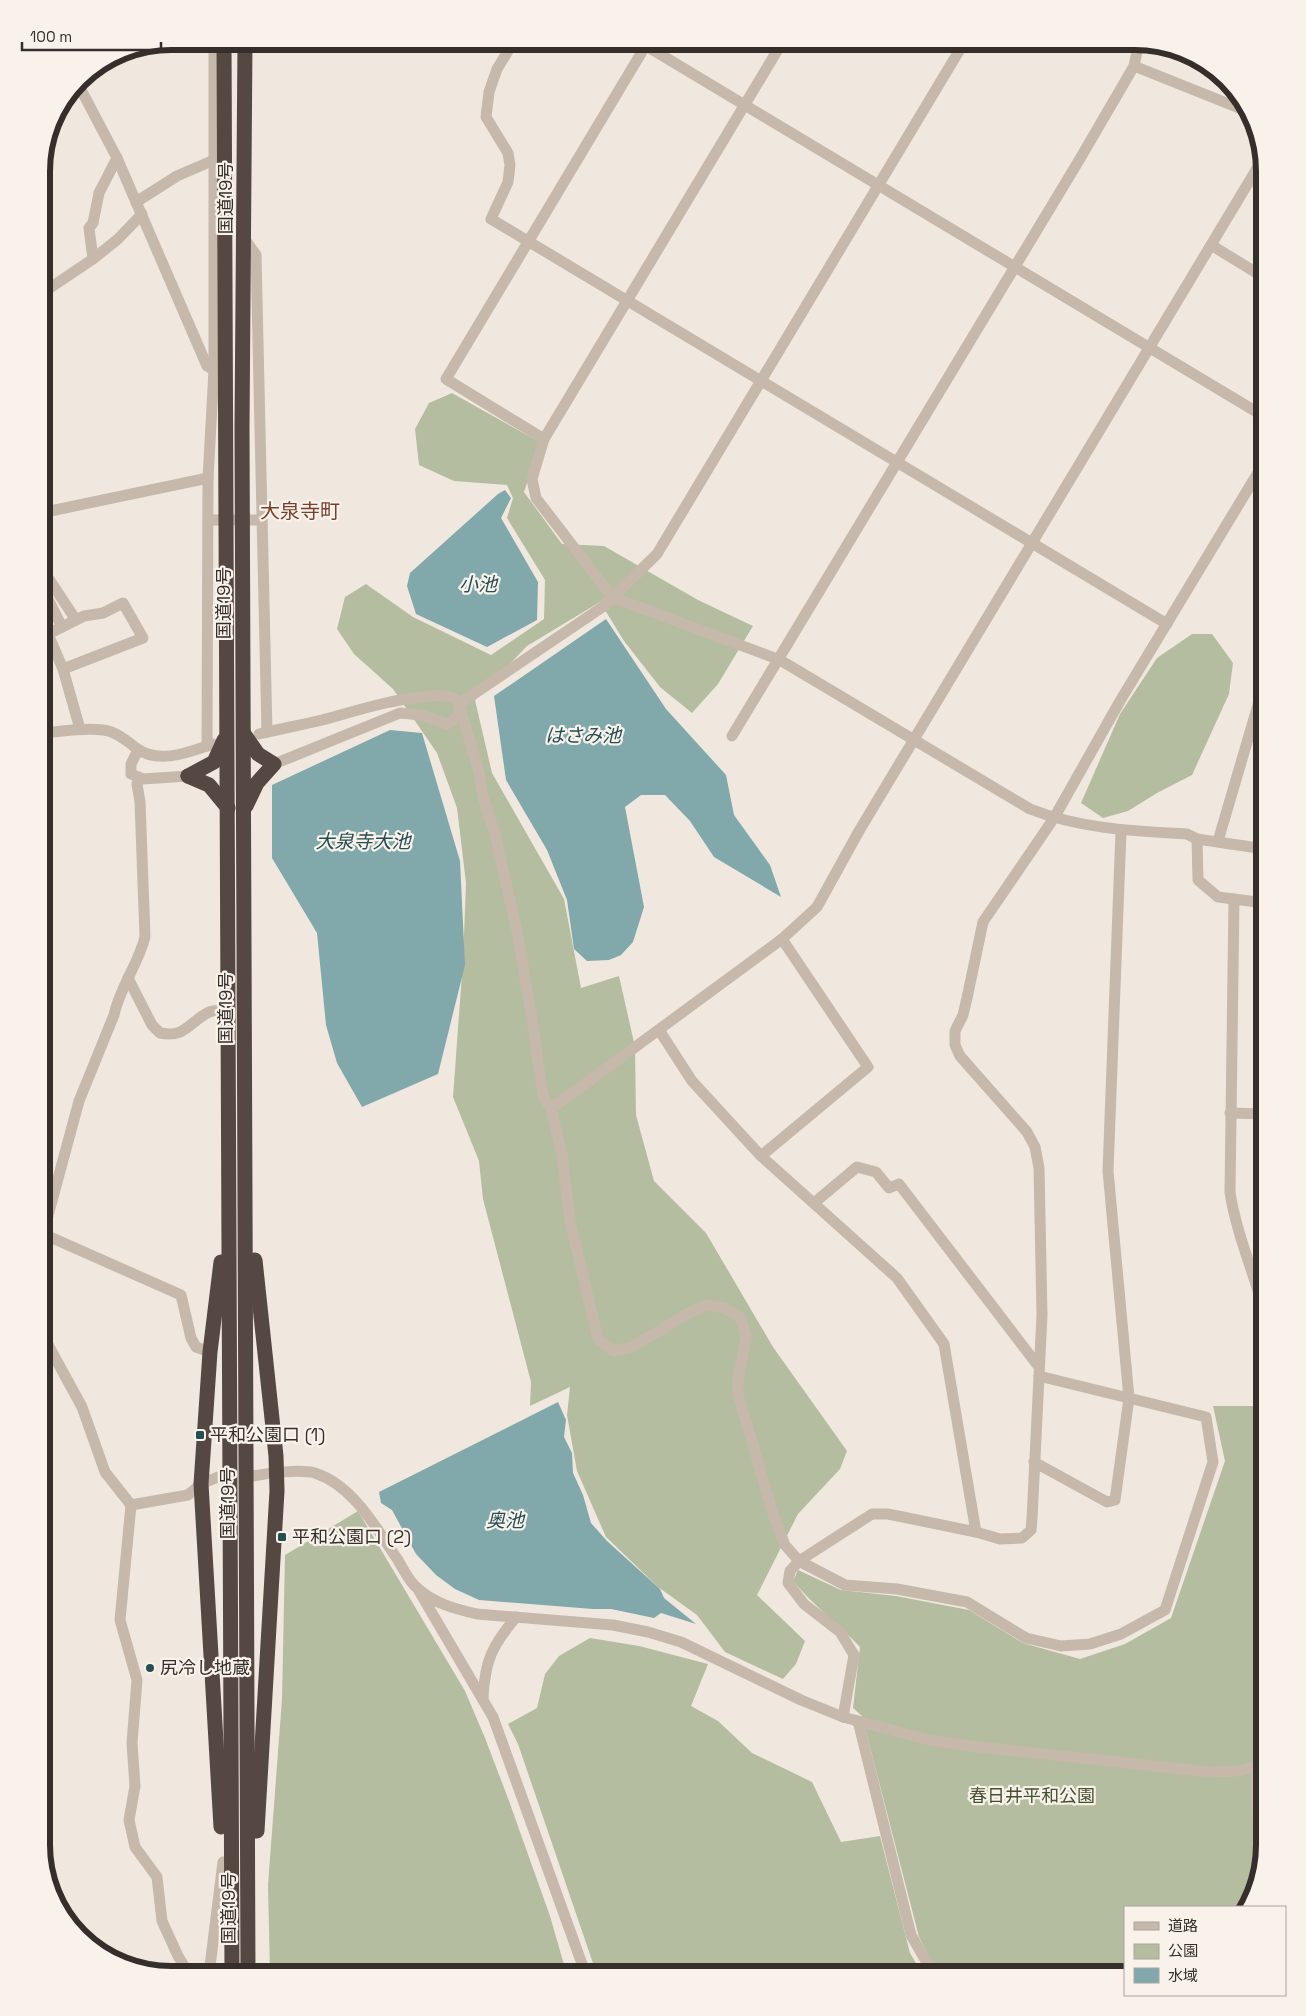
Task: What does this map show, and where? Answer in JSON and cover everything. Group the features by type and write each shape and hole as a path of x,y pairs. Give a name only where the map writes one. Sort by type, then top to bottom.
{"highway":[{"name":"国道19号","path":"224,50 232,1966"},
{"name":"国道19号","path":"245,50 242,520 256,733 244,810 248,1966"},
{"path":"244,810 257,783 274,764 258,754 256,733"},
{"path":"188,776 214,762 226,736"},
{"path":"188,776 209,786 228,808"},
{"path":"229,1238 222,1252 210,1352 201,1484 223,1862 231,1882"},
{"path":"246,1238 254,1256 276,1456 275,1520 255,1867 248,1880"}],"street":[{"path":"50,732 104,730 127,740 138,750 156,756 175,756 210,745 208,478 214,370 214,50"},
{"path":"509,50 497,69 489,92 486,117 508,153 510,165 508,182 491,219 1167,624"},
{"path":"544,439 446,379 638,50"},
{"path":"654,50 1256,412"},
{"path":"777,50 544,439 532,479 536,498 612,597 780,660 1030,809 1074,823 1121,831 1187,834 1197,839 1256,847"},
{"path":"274,764 400,713 421,715 447,724 454,721 460,708 604,606 661,549 960,50"},
{"path":"732,736 780,660 1134,66 1137,50"},
{"path":"1134,66 1238,108"},
{"path":"81,90 117,158 207,366 214,370"},
{"path":"92,259 89,228 93,223 98,193 117,158"},
{"path":"136,202 177,176 214,160"},
{"path":"551,1109 782,939 816,906 1256,170"},
{"path":"50,288 118,239 142,214"},
{"path":"244,238 256,255 261,520 256,733 320,720 396,699 447,696 454,699 460,708 479,772 482,797 495,834 517,932 543,1096 551,1109 562,1154 570,1221 598,1339 613,1351 632,1347 692,1311 708,1305 725,1308 741,1318 746,1337 738,1380 738,1394 774,1517 785,1545 799,1561 845,1585 897,1589 967,1602 1026,1638 1061,1646 1090,1644 1121,1634 1165,1610 1213,1462 1206,1417 1129,1398 1039,1372 899,1184 889,1188 876,1172 857,1167 814,1203"},
{"path":"1211,245 1256,272"},
{"path":"843,1717 852,1676 854,1655 840,1632 804,1604 788,1582 790,1571 799,1561 872,1514 888,1514 976,1532 1000,1539 1013,1540 1022,1538 1031,1530 1042,1315 1039,1168 1035,1147 1027,1132 960,1056 955,1045 955,1031 963,1015 983,922 1054,818 1073,782 1256,476"},
{"path":"50,511 208,478"},
{"path":"208,520 261,520"},
{"path":"50,579 76,620"},
{"path":"50,602 62,627"},
{"path":"50,633 84,616 103,613 124,603 143,638 63,669"},
{"path":"50,639 63,669 80,730"},
{"path":"1218,841 1256,712"},
{"path":"138,750 131,764 131,774 143,779 188,776"},
{"path":"50,1204 79,1101 114,1015 117,1000 140,955 145,937 140,802 137,784 139,777"},
{"path":"1034,1462 1107,1502 1115,1500 1129,1398 1108,1172 1121,831"},
{"path":"1197,839 1198,880 1218,897 1256,902"},
{"path":"1234,898 1230,1192 1234,1219 1256,1282"},
{"path":"761,1156 868,1067 782,939"},
{"path":"128,978 152,1025 160,1033 177,1034 209,1013 216,1010 229,1010"},
{"path":"660,1030 692,1081 761,1156 897,1278 944,1344 976,1532"},
{"path":"1230,1113 1256,1114"},
{"path":"50,1237 182,1295 191,1338 196,1347 210,1352"},
{"path":"50,1348 82,1407 104,1472 132,1505 120,1620 137,1680 132,1743 135,1786 129,1820 135,1847 156,1878 162,1921 184,1966"},
{"path":"254,1476 276,1472 313,1472 335,1482 352,1497 415,1586 493,1717 583,1966"},
{"path":"132,1505 188,1495 201,1484 218,1477"},
{"path":"415,1586 431,1598 457,1610 477,1614 613,1625 648,1632 681,1642 801,1700 843,1717 928,1740 1201,1771 1239,1772 1256,1767"},
{"path":"483,1698 484,1680 492,1649 516,1617"},
{"path":"858,1721 911,1935 929,1966"},
{"path":"210,1966 223,1862"}],"green space":[{"path":"452,393 541,443 524,492 562,544 604,546 698,600 753,626 718,684 692,713 660,687 624,641 600,602 527,646 475,700 492,773 564,899 581,988 619,976 635,1047 636,1115 654,1181 706,1233 773,1347 847,1451 840,1469 798,1514 757,1595 805,1641 796,1664 783,1679 725,1652 697,1615 658,1587 606,1537 577,1471 567,1415 570,1387 530,1406 531,1382 483,1199 479,1161 453,1097 463,960 466,883 457,808 437,753 393,689 354,654 337,629 345,597 366,584 413,617 491,655 544,619 545,580 507,518 513,498 507,485 454,481 419,465 415,429 429,403"},
{"path":"1192,634 1212,634 1233,663 1229,694 1192,775 1128,811 1103,818 1081,803 1120,714 1157,658"},
{"name":"春日井平和公園","path":"1213,1406 1256,1406 1256,1845 1252,1877 1240,1906 1124,1906 1124,1966 934,1966 919,1937 862,1716 853,1708 860,1647 793,1581 798,1570 841,1590 896,1596 969,1610 1023,1643 1080,1659 1125,1644 1171,1618 1225,1461"},
{"path":"358,1511 465,1691 509,1801 550,1916 564,1966 270,1966 268,1885 282,1699 285,1555"},
{"path":"590,1638 639,1646 708,1664 691,1706 718,1721 752,1753 812,1782 841,1842 880,1836 910,1953 918,1966 594,1966 518,1744 508,1724 537,1708 545,1674 559,1656"}],"water":[{"name":"小池","path":"505,490 511,498 501,518 538,582 537,620 487,647 416,614 407,586 410,573 498,494"},
{"name":"はさみ池","path":"606,619 666,709 726,775 734,815 770,865 781,897 714,857 690,821 665,795 641,795 625,807 644,907 633,942 621,955 609,960 587,961 574,949 567,900 547,850 506,780 494,696"},
{"name":"大泉寺大池","path":"390,730 422,733 460,861 465,965 438,1074 362,1107 337,1063 326,1025 317,933 272,858 272,785"},
{"name":"奥池","path":"558,1402 566,1420 564,1437 572,1453 573,1473 583,1495 591,1523 607,1541 660,1589 664,1598 696,1624 661,1613 654,1618 611,1609 479,1600 455,1589 436,1575 416,1554 392,1510 381,1503 379,1492"}],"place":[{"name":"平和公園口 (1)","path":"200,1435"},
{"name":"平和公園口 (2)","path":"282,1537"},
{"name":"尻冷し地蔵","path":"150,1668"}],"district":[{"name":"大泉寺町","path":"300,511"}]}
